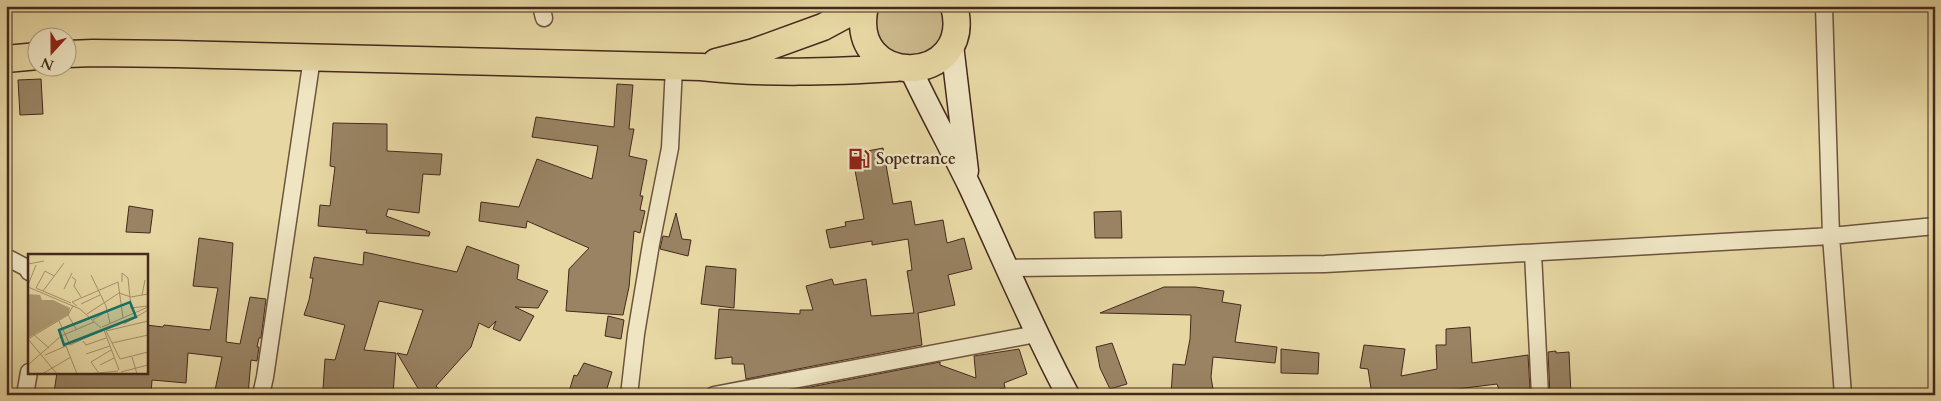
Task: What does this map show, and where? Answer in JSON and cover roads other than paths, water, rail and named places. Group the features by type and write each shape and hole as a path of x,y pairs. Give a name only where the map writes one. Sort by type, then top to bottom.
{"highway":[{"path":"701,66 754,52 823,27 863,6"},
{"path":"863,6 864,36 871,50 882,61 903,69"},
{"path":"78,53 93,52 674,67 701,66 739,71 820,72 923,68 934,63 952,45 956,33 956,6"},
{"path":"6,58 28,57"}],"main road":[{"path":"952,45 969,184"},
{"path":"903,69 930,113 969,184 1036,334 1068,395"}],"street":[{"path":"1824,6 1831,236 1843,395"},
{"path":"261,395 266,377 312,58"},
{"path":"629,395 636,334 670,148 674,67"},
{"path":"1006,268 1326,264 1831,236 1935,226"},
{"path":"1533,252 1540,395"},
{"path":"6,257 28,270"},
{"path":"714,395 1036,334"},
{"path":"25,395 29,374"}],"place":[{"name":"Sopetrance","path":"859,159"}]}
